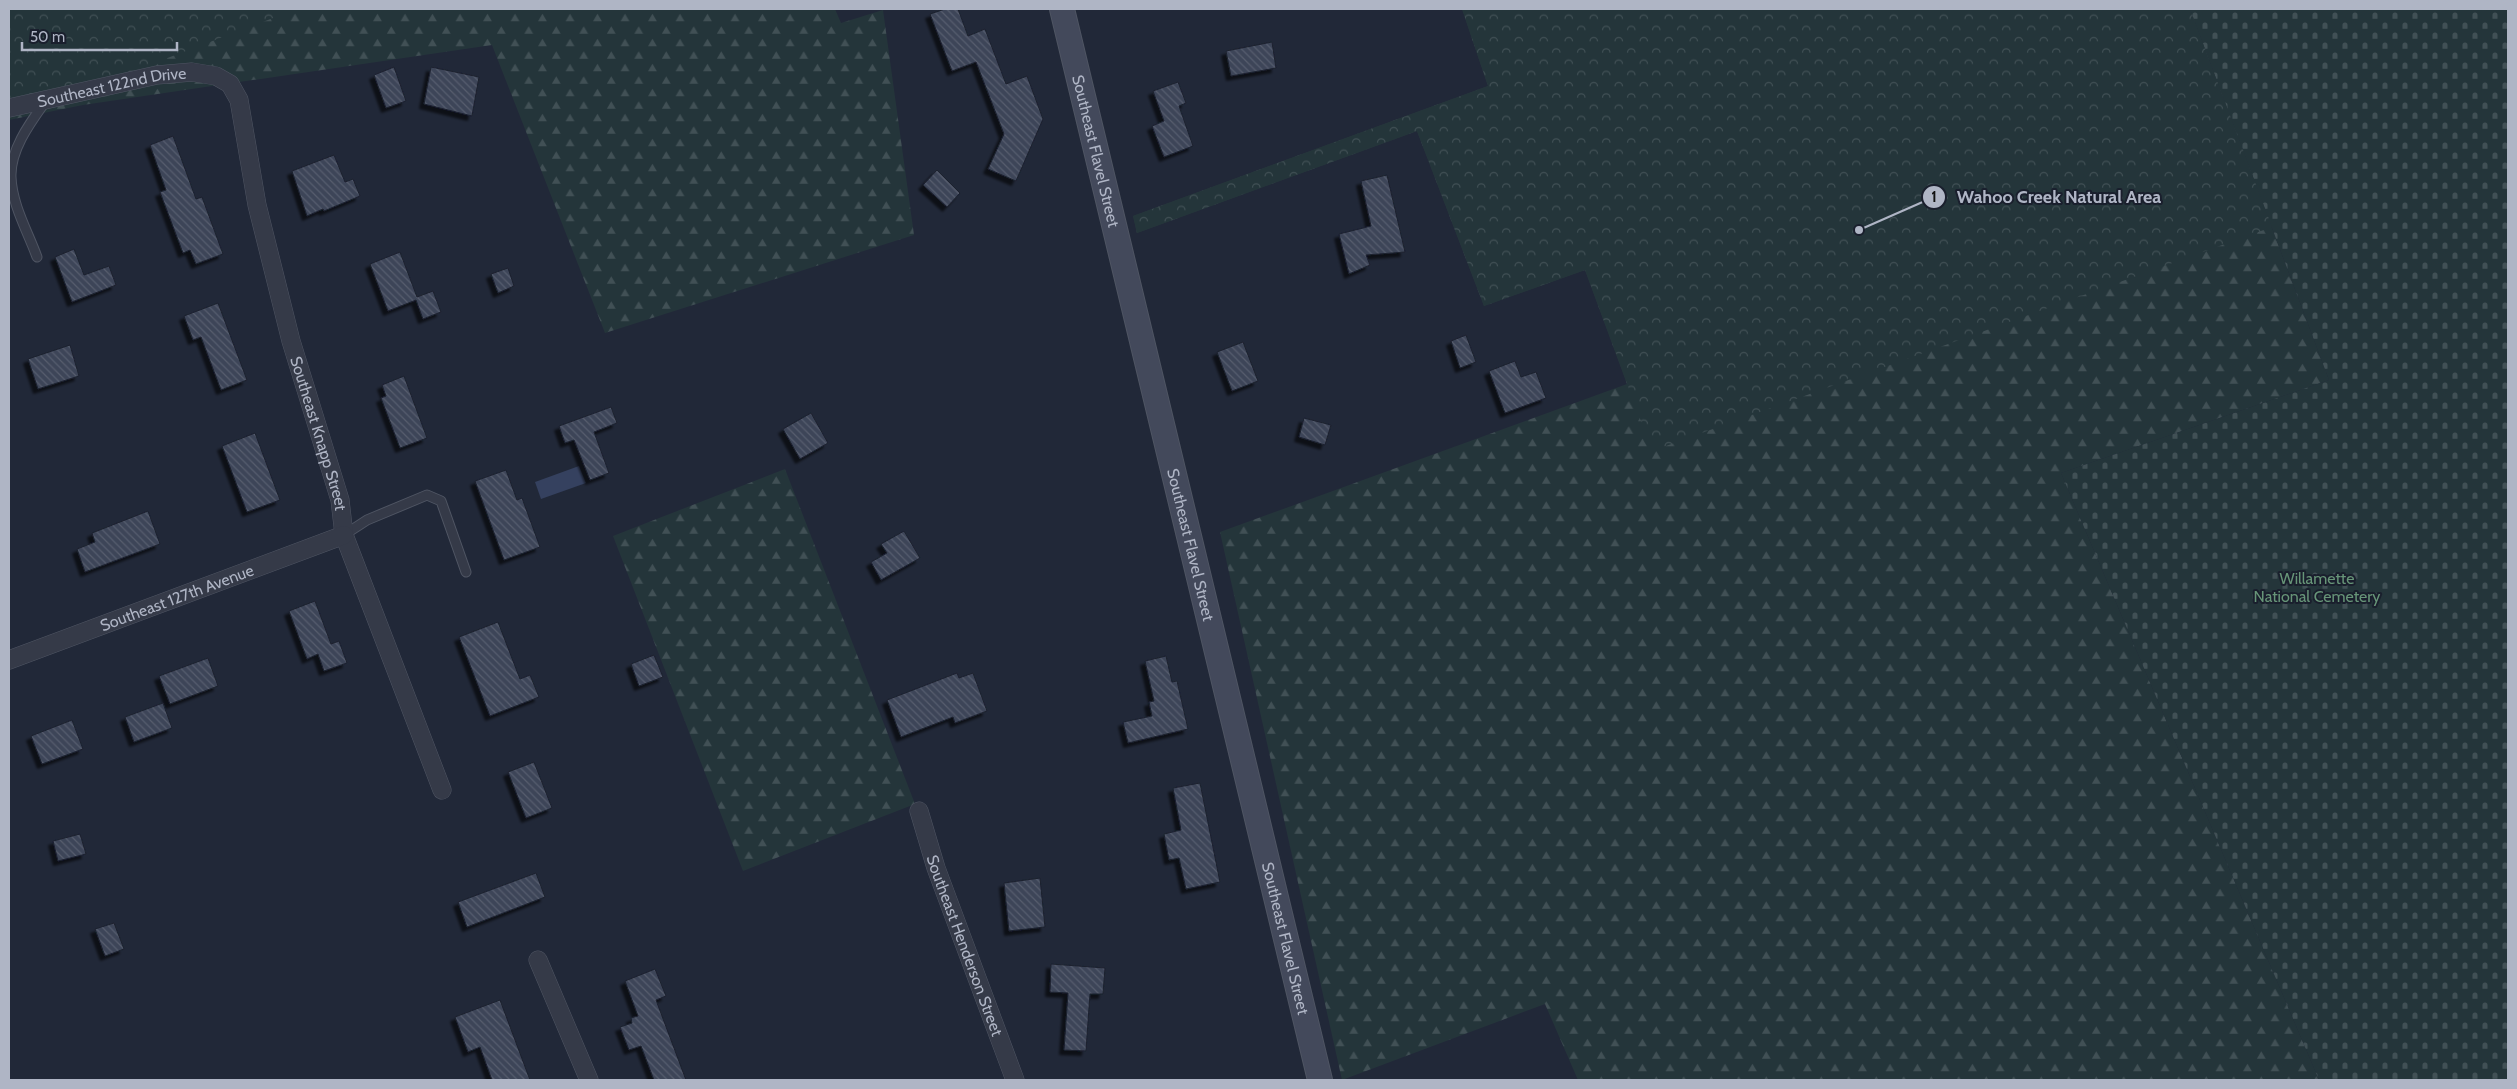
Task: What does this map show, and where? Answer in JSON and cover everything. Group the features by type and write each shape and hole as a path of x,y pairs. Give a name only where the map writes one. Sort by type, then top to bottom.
{"street":[{"name":"Southeast Flavel Street","path":"1062,9 1320,1080"},
{"name":"Southeast 122nd Drive","path":"9,108 157,75 192,72 216,76"},
{"name":"Southeast Knapp Street","path":"216,76 230,84 238,100 256,206 291,341 340,500 344,535 442,790"},
{"name":"Southeast 127th Avenue","path":"9,660 344,535"},
{"name":"Southeast Henderson Street","path":"919,811 936,868 1015,1080"},
{"path":"538,960 589,1080"}],"lane":[{"path":"37,257 16,202 11,177 17,150 27,127 47,100"},
{"path":"344,535 366,520 427,495 441,502 466,572"}],"green space":[{"path":"9,9 835,9 841,23 883,10 914,235 605,333 492,45 83,105 9,120"},
{"path":"9,9 297,9 9,118"},
{"path":"1462,9 2190,9 2329,380 2061,473 2319,1080 1578,1080 1545,1004 1342,1080 1220,532 1627,384 1585,270 1484,306 1417,131 1137,233 1133,216 1488,86"},
{"path":"1462,9 2190,9 2272,227 1652,451 1585,270 1484,306 1417,131 1137,233 1133,216 1488,86"},
{"name":"Willamette National Cemetery","path":"2190,9 2508,9 2508,1080 2319,1080 2061,473 2329,380"},
{"path":"785,469 915,804 743,871 613,536"}],"water":[{"path":"579,466 586,483 541,499 535,482"}],"building":[{"path":"945,9 958,9 968,36 985,29 1006,84 1027,76 1043,119 1016,181 988,169 1004,134 976,62 952,71 930,14"},
{"path":"1272,42 1276,68 1231,76 1226,51"},
{"path":"394,67 406,101 386,108 374,75"},
{"path":"431,67 479,77 472,116 424,104"},
{"path":"1178,82 1186,103 1179,106 1193,146 1164,157 1152,126 1164,121 1153,91"},
{"path":"173,136 196,199 202,197 223,254 196,264 190,250 183,253 160,192 166,190 150,145"},
{"path":"334,155 345,182 353,179 360,196 307,216 292,171"},
{"path":"937,170 960,193 947,207 923,185"},
{"path":"1387,175 1405,252 1366,255 1370,265 1349,274 1339,234 1371,226 1361,181"},
{"path":"74,249 84,275 109,266 116,285 72,302 55,257"},
{"path":"400,252 417,297 433,291 441,312 423,319 416,300 388,311 370,264"},
{"path":"508,268 514,286 498,293 491,274"},
{"path":"218,303 247,380 221,390 201,337 193,340 184,316"},
{"path":"1466,335 1476,362 1460,368 1451,341"},
{"path":"1243,342 1258,381 1232,391 1217,352"},
{"path":"70,345 79,376 38,389 28,359"},
{"path":"1515,361 1521,377 1536,372 1546,398 1505,413 1489,371"},
{"path":"404,376 427,438 400,448 381,398 386,396 382,385"},
{"path":"611,407 617,423 594,432 609,473 590,480 574,440 565,443 559,426"},
{"path":"811,413 828,443 800,459 783,429"},
{"path":"1304,418 1331,425 1325,445 1299,437"},
{"path":"255,433 280,500 247,512 222,446"},
{"path":"506,470 517,500 522,498 540,547 504,560 475,481"},
{"path":"148,511 160,544 85,572 77,549 95,542 92,533"},
{"path":"904,531 920,558 881,580 871,562 887,553 881,544"},
{"path":"315,601 331,644 339,641 347,663 324,671 318,654 307,659 289,611"},
{"path":"498,622 520,679 530,675 539,697 490,716 459,637"},
{"path":"654,655 663,677 639,686 631,664"},
{"path":"1166,656 1172,682 1177,681 1188,729 1128,743 1123,722 1152,716 1149,702 1154,701 1145,661"},
{"path":"208,658 218,686 170,704 159,676"},
{"path":"957,673 959,678 973,673 987,711 955,723 953,717 901,737 887,700"},
{"path":"163,703 172,728 134,742 125,717"},
{"path":"72,720 83,749 42,764 31,736"},
{"path":"534,762 552,808 526,818 508,772"},
{"path":"1200,783 1220,882 1186,889 1179,858 1169,860 1164,834 1181,830 1173,788"},
{"path":"80,834 86,854 58,861 53,841"},
{"path":"536,873 545,897 467,927 458,902"},
{"path":"1040,878 1045,927 1009,931 1004,883"},
{"path":"114,923 124,949 105,956 95,929"},
{"path":"1051,964 1105,968 1103,994 1090,994 1086,1051 1064,1050 1068,993 1050,992"},
{"path":"655,969 666,996 656,1000 686,1080 654,1080 641,1046 629,1050 620,1027 632,1023 631,1018 638,1016 625,981"},
{"path":"500,1000 530,1080 492,1080 480,1047 468,1052 455,1017"}],"place":[{"name":"Wahoo Creek Natural Area","path":"1859,230"}]}
